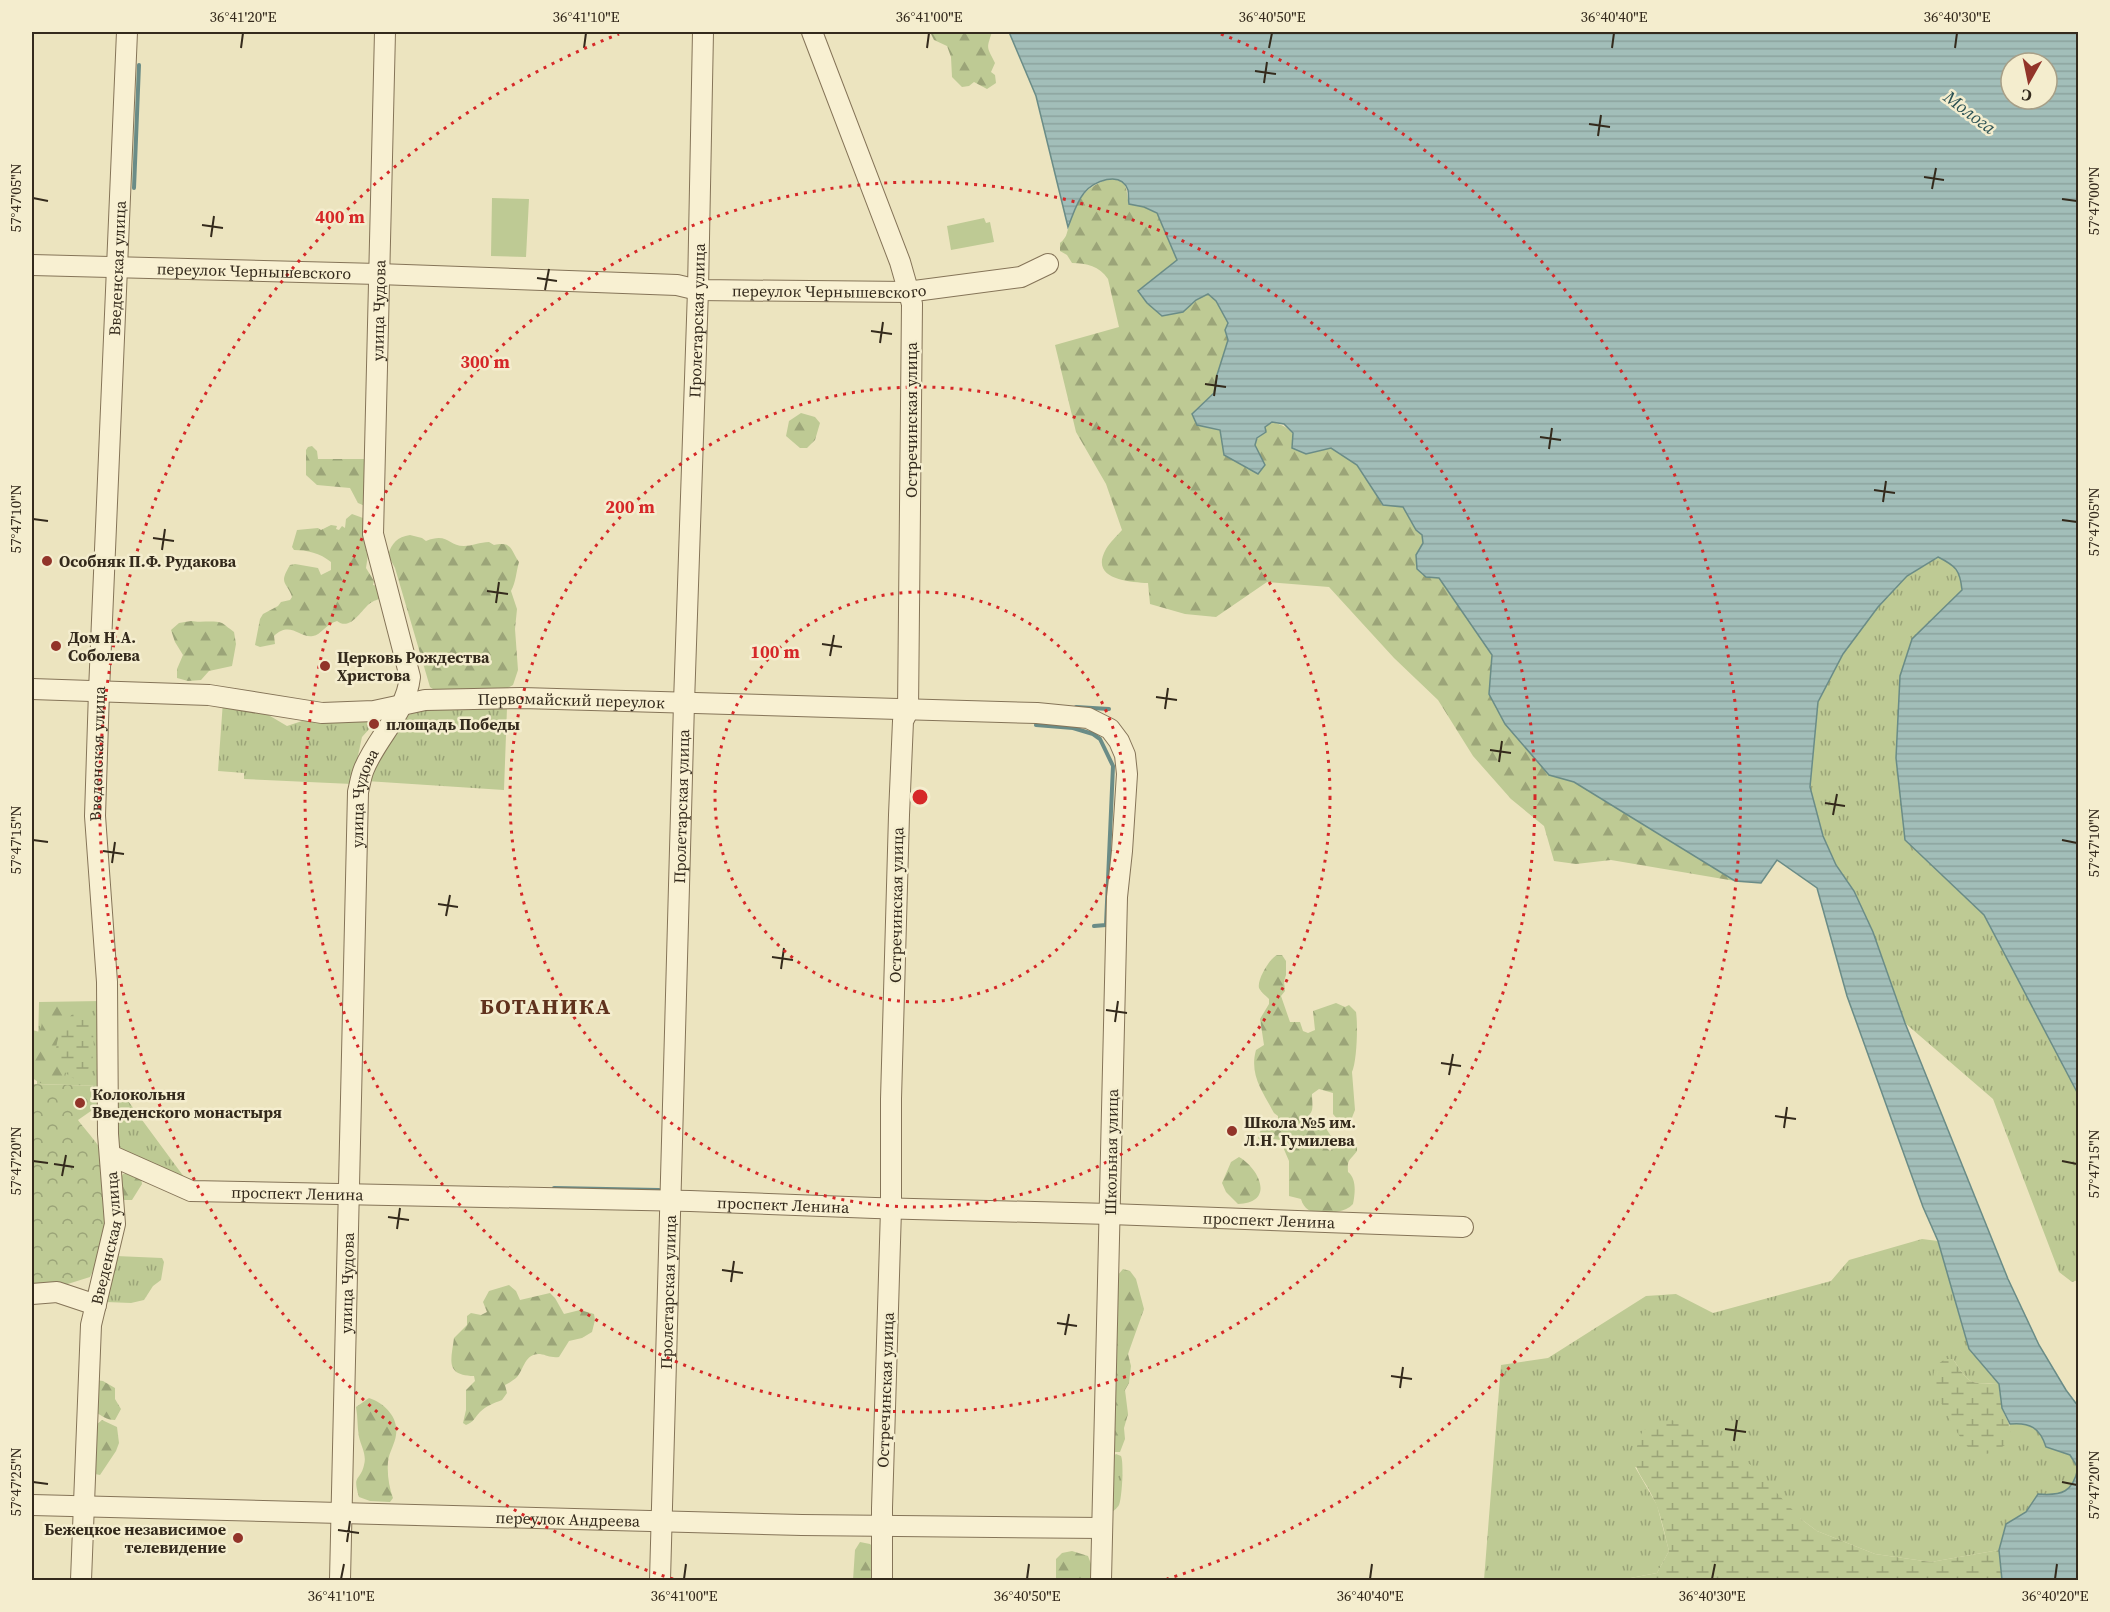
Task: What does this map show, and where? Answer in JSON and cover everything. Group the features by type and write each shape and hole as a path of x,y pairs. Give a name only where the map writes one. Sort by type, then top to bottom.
{"street":[{"name":"Введенская улица","path":"81,1581 91,1325 115,1224 108,1134 107,982 95,816 127,32"},
{"name":"улица Чудова","path":"340,1581 358,792 364,768 403,704 410,677 373,534 384,32"},
{"name":"Пролетарская улица","path":"660,1581 684,703 698,290 703,32"},
{"name":"Остречинская улица","path":"812,32 900,262 912,304 908,711 903,721 898,815 882,1581"},
{"name":"переулок Чернышевского","path":"32,265 676,285 698,290 907,292 1021,277 1048,264"},
{"name":"Первомайский переулок","path":"32,688 209,695 322,713 374,711 425,700 522,698 1037,713 1088,718 1110,729"},
{"name":"Школьная улица","path":"1101,1581 1117,897 1127,774 1125,755 1110,729"},
{"name":"проспект Ленина","path":"110,1155 191,1191 672,1201 1463,1227"},
{"path":"32,1294 57,1292 96,1305"},
{"name":"переулок Андреева","path":"32,1505 883,1527 1102,1528"}],"green space":[{"path":"930,32 992,32 988,48 995,63 991,72 995,75 996,83 987,89 974,82 962,87 952,77 951,57 947,46 934,40"},
{"path":"1112,178 1124,184 1129,204 1157,213 1178,261 1138,290 1183,312 1196,300 1208,294 1216,301 1228,323 1225,330 1228,340 1214,393 1192,413 1220,430 1265,465 1255,445 1257,439 1266,432 1265,427 1271,422 1288,429 1296,437 1306,454 1331,448 1357,465 1383,505 1403,507 1416,530 1422,535 1423,543 1416,555 1426,577 1439,578 1492,655 1489,694 1505,724 1549,775 1574,782 1735,881 1611,860 1576,864 1554,861 1544,826 1511,799 1473,756 1438,700 1394,658 1329,587 1267,582 1216,617 1185,614 1150,604 1148,583 1121,580 1107,573 1102,559 1108,546 1122,530 1106,484 1076,432 1055,345 1119,327 1108,279 1092,266 1072,263 1067,255 1060,251 1060,243 1066,236 1075,209 1083,195 1095,185"},
{"path":"492,198 529,199 526,257 491,256"},
{"path":"984,218 986,223 990,222 994,242 951,250 947,226"},
{"path":"801,413 815,417 820,423 815,440 807,448 800,448 786,436 789,421"},
{"path":"312,446 317,451 318,459 368,459 365,506 358,503 350,488 317,485 306,475 306,450"},
{"path":"352,514 366,521 363,536 369,548 366,568 374,581 373,585 378,586 383,597 369,604 358,616 346,624 337,621 316,635 309,636 285,630 274,636 275,644 260,647 255,645 263,614 292,597 284,580 290,565 318,568 321,575 331,570 331,562 322,556 309,551 294,550 292,547 297,530 318,528 321,530 331,525 337,526 336,529 339,530 342,526 345,528 346,519"},
{"path":"410,535 426,541 439,538 464,546 489,542 494,545 504,544 512,550 519,562 511,591 517,609 515,629 518,670 513,685 502,691 439,693 430,687 395,568 388,555 396,541"},
{"path":"1939,557 1956,570 1962,590 1912,639 1905,840 1984,915 2078,1094 2078,1280 2072,1282 2059,1272 1993,1099 1905,1023 1873,932 1854,891 1836,865 1823,836 1810,787 1818,702 1843,654 1878,607 1907,576"},
{"path":"219,622 234,632 236,644 232,666 209,671 201,680 188,681 177,678 177,669 183,655 171,630 179,623"},
{"path":"223,701 260,710 287,726 314,717 372,720 371,727 362,737 352,784 244,779 244,773 218,771"},
{"path":"507,708 504,790 366,781 401,718 421,710"},
{"path":"1277,955 1282,955 1286,961 1285,991 1281,996 1290,1022 1300,1022 1303,1031 1308,1033 1315,1030 1313,1011 1336,1003 1345,1007 1349,1005 1356,1012 1357,1043 1352,1072 1355,1110 1351,1120 1338,1120 1333,1114 1333,1093 1319,1089 1312,1094 1311,1112 1298,1125 1305,1128 1313,1120 1325,1127 1331,1136 1324,1145 1330,1151 1335,1146 1353,1144 1357,1147 1357,1151 1348,1164 1348,1172 1355,1187 1353,1204 1346,1209 1321,1216 1306,1208 1301,1199 1289,1196 1289,1161 1280,1140 1273,1139 1268,1146 1258,1138 1263,1123 1278,1122 1278,1116 1274,1113 1258,1083 1254,1067 1256,1050 1264,1045 1260,1019 1269,1004 1269,999 1259,988 1259,984 1267,965"},
{"path":"101,1001 103,1086 37,1084 39,1002"},
{"path":"55,1005 72,1008 74,1014 66,1067 64,1077 57,1083 40,1083 32,1078 32,1030 40,1032 44,1013"},
{"path":"77,1009 89,1012 94,1051 89,1069 75,1079 59,1064 56,1046 64,1026"},
{"path":"32,1084 103,1086 101,1104 78,1120 105,1158 108,1171 109,1203 100,1251 90,1277 58,1287 32,1289"},
{"path":"120,1090 187,1181 126,1155 117,1141 114,1124"},
{"path":"1239,1157 1247,1162 1258,1177 1260,1192 1257,1198 1250,1202 1238,1204 1226,1192 1222,1183 1231,1162"},
{"path":"132,1172 141,1177 142,1184 132,1200 124,1200 119,1184 123,1174"},
{"path":"1922,1239 1938,1241 1969,1349 1999,1384 1975,1383 1963,1374 1953,1359 1946,1359 2010,1438 2010,1424 2029,1425 2041,1435 2046,1447 2070,1455 2078,1468 2073,1482 2065,1491 2038,1494 2026,1512 2006,1524 1999,1550 1931,1562 1875,1554 1817,1531 1801,1519 1635,1467 1657,1505 1669,1551 1657,1573 1620,1580 1484,1580 1501,1365 1548,1358 1646,1296 1676,1294 1713,1313 1831,1281 1849,1260"},
{"path":"116,1256 162,1258 164,1262 161,1280 153,1286 144,1300 131,1303 106,1302"},
{"path":"1123,1269 1130,1271 1136,1279 1144,1309 1128,1354 1131,1366 1129,1383 1125,1390 1128,1414 1124,1428 1125,1439 1120,1452 1114,1452 1110,1445 1117,1276"},
{"path":"509,1285 516,1291 520,1300 550,1293 564,1314 580,1310 594,1314 592,1332 582,1338 569,1341 559,1357 540,1354 531,1356 517,1377 505,1385 507,1393 502,1400 485,1408 466,1425 463,1423 466,1410 466,1390 475,1381 474,1376 454,1370 451,1360 454,1338 467,1325 467,1316 471,1313 481,1315 487,1312 483,1302 489,1291"},
{"path":"1946,1359 1953,1359 1963,1374 1975,1383 1999,1384 2001,1404 2011,1434 2006,1444 1994,1452 1981,1454 1971,1450 1959,1436 1946,1413 1936,1389 1934,1372 1936,1367"},
{"path":"96,1380 115,1388 115,1399 121,1409 115,1420 93,1411"},
{"path":"369,1398 385,1407 395,1422 395,1438 388,1462 393,1498 390,1502 370,1501 359,1497 357,1490 356,1481 365,1458 359,1437 356,1407"},
{"path":"102,1420 117,1427 119,1443 100,1475 95,1474 92,1466 96,1425"},
{"path":"1672,1420 1751,1465 1801,1519 1817,1531 1875,1554 1931,1562 1999,1550 2002,1580 1620,1580 1657,1573 1669,1551 1658,1510 1638,1470 1635,1454 1643,1430"},
{"path":"1116,1454 1121,1456 1122,1460 1122,1488 1119,1505 1112,1512 1112,1457"},
{"path":"860,1542 870,1544 877,1551 876,1580 853,1580 855,1550"},
{"path":"1072,1551 1088,1556 1092,1580 1056,1580 1056,1559 1062,1553"}],"water":[{"name":"Молога","path":"1009,32 2078,32 2078,1094 1984,915 1905,840 1896,758 1900,676 1912,639 1962,590 1958,573 1949,563 1938,557 1907,576 1878,607 1843,654 1818,702 1810,787 1823,836 1836,865 1854,891 1873,932 1905,1023 2008,1279 2039,1345 2078,1406 2078,1468 2070,1455 2046,1447 2041,1435 2029,1425 2010,1424 2002,1408 1999,1384 1969,1349 1938,1241 1923,1207 1847,996 1817,888 1777,860 1761,883 1735,881 1574,782 1549,775 1505,724 1489,694 1492,655 1439,578 1426,577 1417,569 1416,555 1423,543 1422,535 1416,530 1403,507 1383,505 1357,465 1331,448 1306,454 1292,448 1293,433 1284,424 1272,422 1265,427 1266,432 1257,438 1255,445 1265,465 1258,474 1224,455 1220,430 1197,425 1192,414 1214,393 1228,340 1225,330 1228,323 1216,301 1208,294 1196,300 1183,312 1162,316 1147,303 1138,291 1177,260 1157,213 1129,204 1128,190 1119,180 1113,179 1100,182 1084,193 1068,227 1036,96"},
{"path":"2078,1468 2078,1580 2002,1580 1999,1550 2006,1524 2026,1512 2038,1494 2065,1491 2076,1476"}],"waterway":[{"path":"134,188 139,65"},
{"path":"1076,707 1109,709"},
{"path":"1036,725 1073,728 1093,734 1100,739 1113,766 1106,925 1094,926"},
{"path":"554,1188 659,1190"}],"place":[{"name":"Особняк П.Ф. Рудакова","path":"47,561"},
{"name":"Дом Н.А. Соболева","path":"56,646"},
{"name":"Церковь Рождества Христова","path":"325,666"},
{"name":"площадь Победы","path":"374,724"},
{"name":"Колокольня Введенского монастыря","path":"80,1103"},
{"name":"Школа №5 им. Л.Н. Гумилева","path":"1232,1131"},
{"name":"Бежецкое независимое телевидение","path":"238,1538"}],"district":[{"name":"БОТАНИКА","path":"546,1006"}]}
